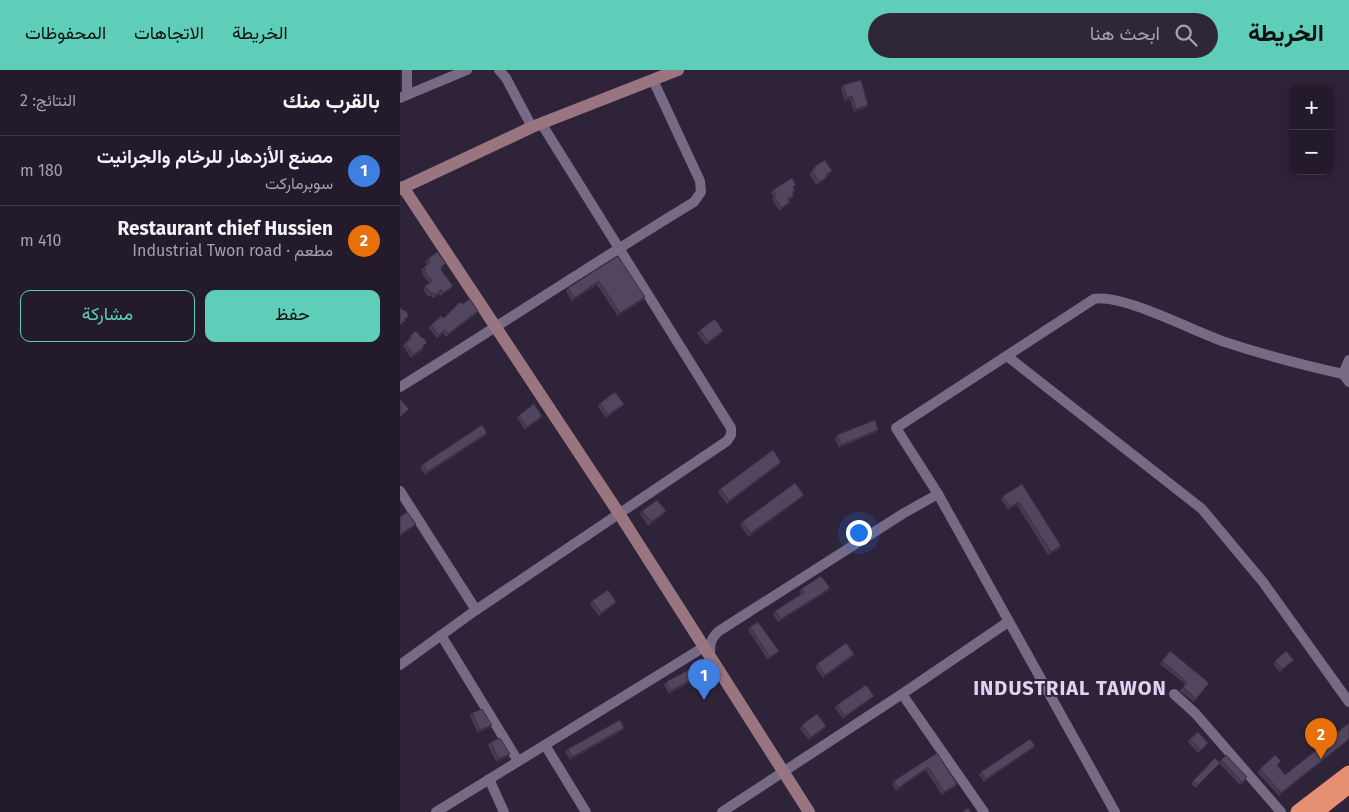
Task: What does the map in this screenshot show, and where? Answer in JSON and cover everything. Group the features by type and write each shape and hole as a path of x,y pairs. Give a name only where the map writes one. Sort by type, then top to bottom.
{"highway":[{"path":"1298,812 1349,773"},
{"path":"1316,812 1349,786"}],"street":[{"path":"403,97 407,70"},
{"path":"403,97 467,70"},
{"path":"400,665 476,610 727,442 732,428 619,248 499,70"},
{"path":"678,70 537,125 401,186 620,515 809,812"},
{"path":"400,387 694,202 701,192 700,181 662,75"},
{"path":"1115,812 938,494 896,428 1094,299 1102,297 1137,307 1222,341 1280,360 1346,378 1349,360"},
{"path":"1007,356 1202,509 1262,582 1349,702"},
{"path":"400,492 476,610"},
{"path":"436,812 545,745 707,653 712,637 719,631 938,494"},
{"path":"722,812 1008,622"},
{"path":"693,628 710,633 719,631"},
{"path":"441,635 518,761"},
{"path":"902,694 984,812"},
{"path":"1174,694 1195,713 1281,812"},
{"path":"545,745 586,812"},
{"path":"1287,812 1349,764"},
{"path":"489,779 504,812"}],"building":[{"path":"861,80 868,105 856,109 852,96 847,98 843,85"},
{"path":"825,160 832,171 819,182 812,171 816,168 815,166"},
{"path":"792,178 796,185 793,187 795,191 792,192 794,195 787,199 790,202 781,208 774,196 776,195 773,190"},
{"path":"437,252 446,263 441,267 441,270 453,286 443,293 441,290 435,295 432,292 431,294 425,286 432,281 424,271 426,270 424,267 430,262 428,259"},
{"path":"618,256 645,297 620,313 599,281 574,298 568,288"},
{"path":"470,299 478,311 448,334 445,330 439,335 431,325 441,316 444,318 460,302 462,304"},
{"path":"400,307 409,316 400,325"},
{"path":"715,319 723,331 708,342 700,330"},
{"path":"416,331 427,343 413,355 405,343 412,338 411,335"},
{"path":"615,392 624,404 608,415 600,403"},
{"path":"400,399 409,409 400,417"},
{"path":"534,404 542,416 527,427 519,415"},
{"path":"875,420 878,430 841,445 837,435"},
{"path":"482,425 487,433 427,472 423,464"},
{"path":"773,450 781,462 729,501 720,489"},
{"path":"795,483 804,495 751,533 742,522"},
{"path":"1022,484 1061,546 1051,552 1019,502 1010,507 1003,496"},
{"path":"657,500 666,511 651,522 642,511"},
{"path":"407,512 416,524 400,535 400,517"},
{"path":"821,576 830,588 781,619 775,611 805,592 801,589"},
{"path":"608,590 616,602 601,613 592,601"},
{"path":"758,622 779,651 770,657 750,627"},
{"path":"846,643 854,654 825,675 817,664"},
{"path":"1170,651 1209,683 1196,699 1183,687 1187,682 1162,661"},
{"path":"1286,651 1294,660 1282,669 1275,661"},
{"path":"703,662 708,671 671,691 666,682"},
{"path":"866,685 874,696 845,716 837,705"},
{"path":"482,709 492,725 480,730 472,713"},
{"path":"817,714 826,726 811,737 802,725"},
{"path":"620,720 624,728 572,757 568,749"},
{"path":"1349,723 1349,739 1281,793 1260,769 1275,755 1281,761 1277,765 1285,775 1319,748 1309,737 1320,727 1330,738"},
{"path":"1198,732 1208,743 1201,750 1190,739"},
{"path":"500,738 510,754 498,759 491,742"},
{"path":"1030,739 1035,746 986,779 981,772"},
{"path":"937,753 957,784 944,792 928,767 898,788 894,781"},
{"path":"1226,755 1247,777 1242,782 1221,760"},
{"path":"1215,758 1220,763 1198,785 1193,781"},
{"path":"968,808 971,812 962,812"}],"place":[{"name":"مصنع الأزدهار للرخام والجرانيت","path":"704,700"},
{"name":"Restaurant chief Hussien","path":"1321,759"}],"district":[{"name":"INDUSTRIAL TAWON","path":"1070,688"}]}
